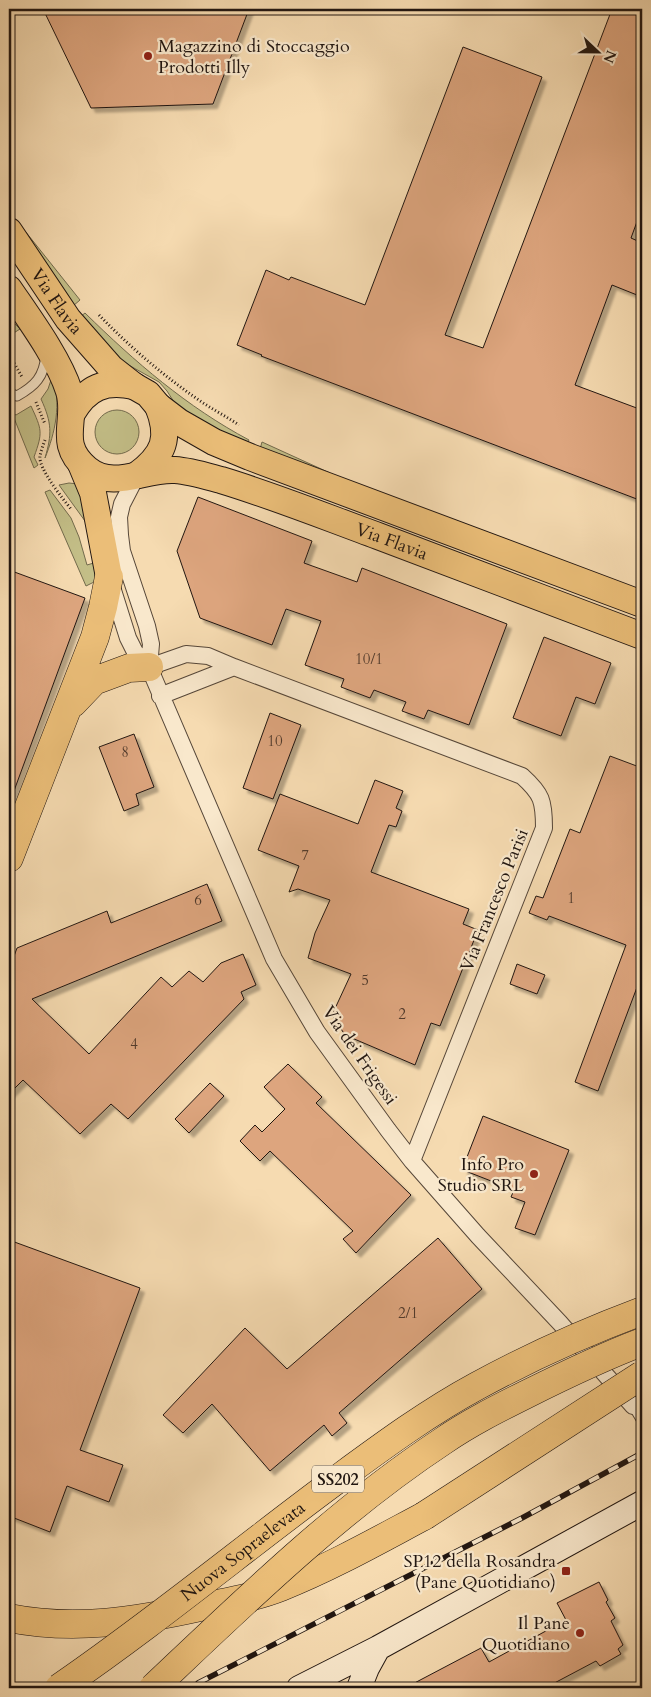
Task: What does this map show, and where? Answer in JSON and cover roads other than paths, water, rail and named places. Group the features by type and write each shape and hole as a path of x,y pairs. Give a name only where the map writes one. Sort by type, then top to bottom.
{"highway":[{"path":"9,858 95,637 109,577"},
{"path":"67,710 94,680 129,668 149,667"},
{"name":"Nuova Sopraelevata","path":"59,1688 156,1619 289,1515 366,1458 423,1419 476,1387 542,1353 642,1311"},
{"name":"Nuova Sopraelevata","path":"153,1688 304,1547 385,1482 444,1440 491,1412 556,1379 642,1342"},
{"path":"9,1618 43,1623 86,1625 117,1623 223,1603 279,1588 328,1567 424,1516 642,1375"}],"main road":[{"name":"Via Flavia","path":"9,231 68,319 111,368 134,386 148,394 158,406 179,422 207,438 250,457 642,604"},
{"name":"Via Flavia","path":"9,289 46,348 69,392 72,413 69,426 69,440 74,452 81,464 97,475 107,478 127,478 154,470 175,470 207,476 248,488 642,636"},
{"path":"72,413 86,394 95,388 107,384 121,383 134,386"},
{"path":"137,475 152,463 161,450 165,436 164,420 158,406"},
{"path":"81,464 93,493 99,519 100,540 109,577"},
{"path":"299,1688 378,1648 642,1503"},
{"path":"359,1688 378,1648"}],"street":[{"name":"Via dei Frigessi","path":"137,475 122,504 119,517 120,535 122,551 147,626 151,644 149,667"},
{"name":"Via dei Frigessi","path":"109,577 128,638 135,652 149,667 274,959 317,1032 412,1161 633,1406"},
{"name":"Via Francesco Parisi","path":"149,667 186,654 208,656 522,776 534,788 544,806 544,828 412,1161"},
{"path":"160,696 234,667"}],"lane":[{"path":"9,393 16,396 32,387 40,377 45,363 46,348"},
{"path":"633,1406 642,1421"}],"railway":[{"path":"198,1683 522,1518 642,1453"}],"place":[{"name":"Magazzino di Stoccaggio Prodotti Illy","path":"148,56"},
{"name":"Info Pro Studio SRL","path":"534,1174"},
{"name":"SP12 della Rosandra (Pane Quotidiano)","path":"566,1571"},
{"name":"Il Pane Quotidiano","path":"580,1633"}]}
